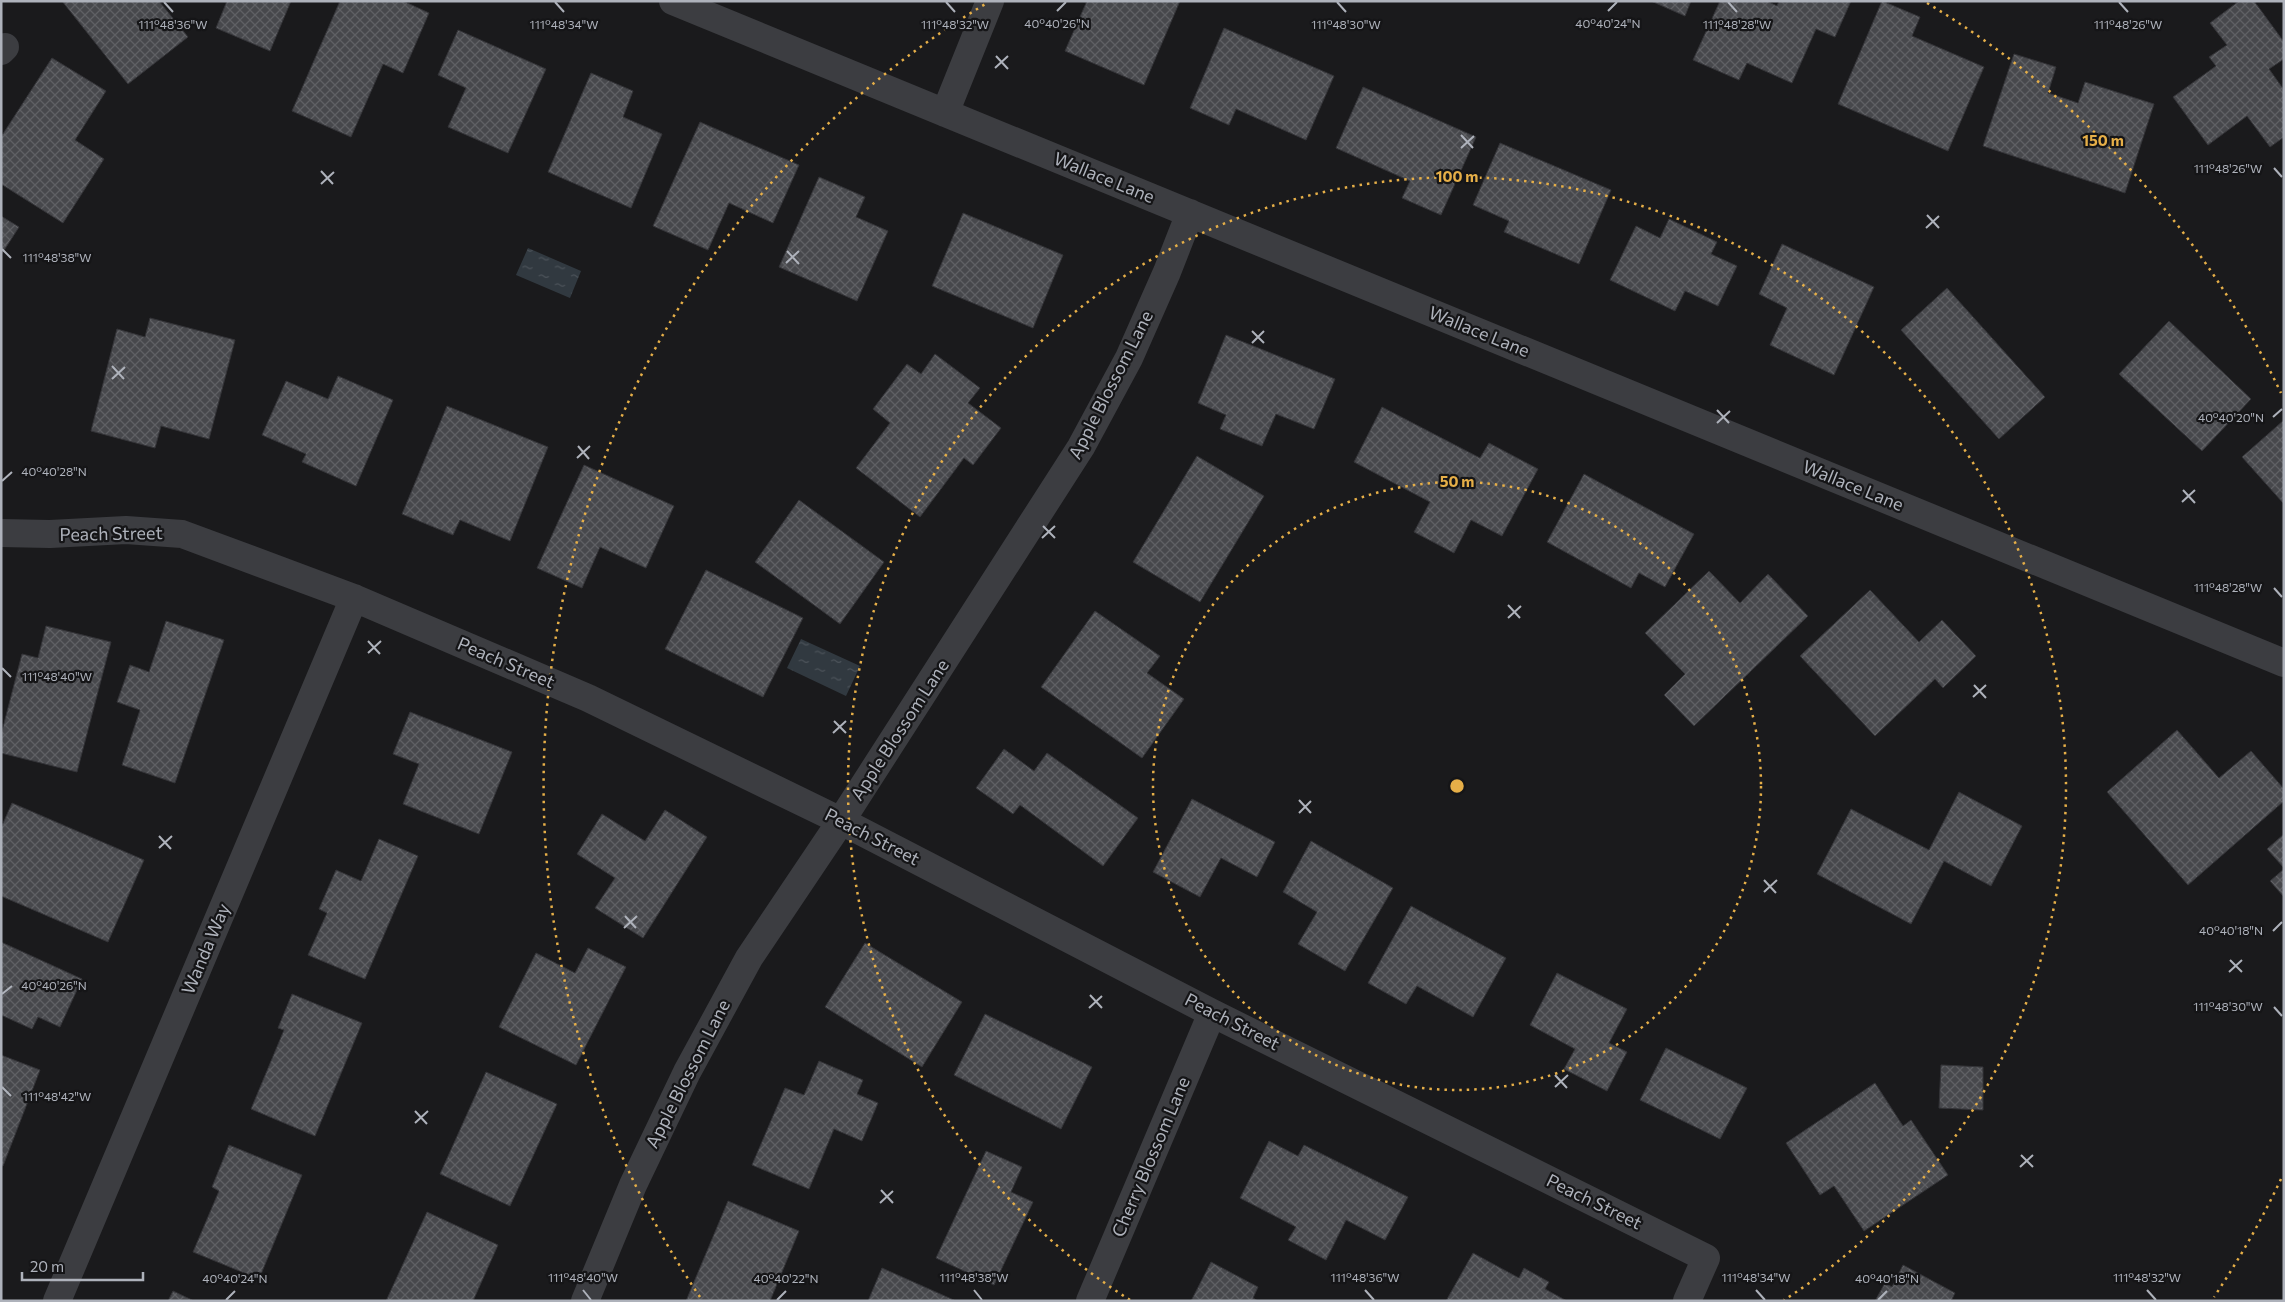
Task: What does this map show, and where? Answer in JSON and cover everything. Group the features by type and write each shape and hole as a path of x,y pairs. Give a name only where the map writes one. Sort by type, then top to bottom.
{"street":[{"name":"Wallace Lane","path":"673,1 2284,663"},
{"path":"946,113 990,1"},
{"name":"Apple Blossom Lane","path":"585,1301 633,1185 687,1072 749,958 841,821 1082,447 1129,358 1167,272 1190,213"},
{"name":"Peach Street","path":"1,533 50,534 126,530 182,534 354,598 588,698 841,821 1212,1013 1706,1258 1687,1301"},
{"name":"Wanda Way","path":"57,1301 354,598"},
{"name":"Cherry Blossom Lane","path":"1090,1301 1212,1013"}],"water":[{"path":"528,248 581,271 570,298 516,275"},
{"path":"801,639 860,666 846,696 787,668"}],"building":[{"path":"62,1 159,1 188,37 128,84"},
{"path":"227,1 291,1 270,51 216,28"},
{"path":"340,1 403,1 429,13 403,73 383,64 351,137 292,111"},
{"path":"1087,1 1180,1 1144,85 1065,51"},
{"path":"1651,1 1691,1 1685,16"},
{"path":"1720,1 1767,1 1777,6 1779,1 1851,1 1835,37 1816,29 1792,83 1747,63 1739,80 1693,60"},
{"path":"1882,1 1920,17 1912,36 1984,67 1948,151 1838,104"},
{"path":"2239,1 2254,1 2284,42 2284,59 2269,69 2284,90 2284,137 2270,147 2247,116 2208,145 2173,97 2216,66 2209,57 2227,45 2210,23"},
{"path":"1224,28 1334,76 1306,140 1236,109 1229,125 1190,108"},
{"path":"458,30 546,69 508,153 448,127 466,88 438,75"},
{"path":"2014,54 2056,67 2048,93 2078,103 2085,82 2154,104 2125,193 1983,146"},
{"path":"52,58 106,91 75,140 104,159 63,223 1,184 1,137"},
{"path":"591,73 633,91 623,117 662,134 631,208 548,172"},
{"path":"1363,87 1476,137 1441,215 1402,198 1410,181 1336,148"},
{"path":"700,122 799,165 773,223 729,203 708,250 653,226"},
{"path":"1500,143 1611,190 1579,264 1504,232 1509,221 1473,205"},
{"path":"819,177 865,197 856,217 888,231 857,301 779,267"},
{"path":"963,213 1063,255 1033,328 932,286"},
{"path":"1,216 19,227 1,255"},
{"path":"1669,219 1717,242 1711,254 1737,266 1718,306 1685,291 1675,311 1610,280 1636,226 1660,238"},
{"path":"1782,244 1874,287 1834,375 1770,345 1787,308 1759,294"},
{"path":"1947,288 2045,397 1999,439 1901,330"},
{"path":"150,318 235,340 209,439 161,426 155,448 91,431 117,329 145,337"},
{"path":"2169,321 2251,399 2202,451 2119,374"},
{"path":"1226,335 1335,379 1314,429 1276,414 1262,446 1220,429 1226,415 1198,403"},
{"path":"935,354 980,388 968,403 1001,428 973,465 964,458 920,517 856,468 890,423 873,409 907,364 921,374"},
{"path":"338,376 393,400 356,486 302,462 306,454 262,435 286,381 328,399"},
{"path":"447,406 548,447 510,541 460,520 453,535 402,514"},
{"path":"1382,407 1480,458 1489,443 1538,469 1502,536 1471,520 1454,553 1414,532 1430,502 1354,462"},
{"path":"2284,420 2284,504 2242,457"},
{"path":"1197,456 1264,496 1200,602 1133,562"},
{"path":"584,465 674,506 646,568 600,547 582,588 537,568"},
{"path":"1584,474 1694,534 1665,587 1639,573 1631,588 1547,542"},
{"path":"799,500 884,562 840,624 755,562"},
{"path":"706,570 803,618 763,697 665,649"},
{"path":"1709,571 1740,603 1768,574 1808,616 1694,726 1664,695 1685,674 1645,633"},
{"path":"1870,590 1919,642 1942,620 1976,656 1943,688 1935,679 1875,736 1800,656"},
{"path":"1095,611 1160,656 1147,673 1184,699 1142,758 1041,687"},
{"path":"166,621 224,640 175,783 122,765 140,710 117,702 130,665 149,672"},
{"path":"46,626 111,642 77,772 1,753 1,735 22,654 38,658"},
{"path":"410,712 512,752 479,834 403,804 419,764 393,754"},
{"path":"2177,730 2219,778 2251,751 2284,789 2284,801 2188,885 2107,792"},
{"path":"1004,749 1034,771 1047,753 1138,818 1103,866 1020,805 1013,814 976,788"},
{"path":"1959,792 2022,826 1991,886 1944,861 1911,924 1817,874 1851,809 1929,850"},
{"path":"1192,799 1275,842 1257,877 1221,858 1200,897 1153,872"},
{"path":"12,803 144,860 108,942 1,896 1,828"},
{"path":"665,810 707,837 643,938 595,908 615,878 577,854 602,814 645,841"},
{"path":"2284,834 2284,868 2267,849"},
{"path":"379,839 418,856 365,979 308,955 327,913 319,909 336,870 361,881"},
{"path":"1311,841 1393,888 1345,971 1298,944 1317,912 1283,892"},
{"path":"2284,869 2284,897 2270,881"},
{"path":"1411,906 1506,958 1473,1017 1417,986 1406,1004 1368,983"},
{"path":"1,942 82,979 60,1027 38,1017 32,1029 1,1015"},
{"path":"865,943 962,1002 922,1067 825,1007"},
{"path":"588,948 626,967 576,1065 499,1027 536,953 575,973"},
{"path":"1557,973 1627,1009 1609,1043 1627,1052 1607,1091 1564,1069 1575,1049 1530,1025"},
{"path":"292,994 362,1023 315,1136 251,1109 284,1030 278,1028"},
{"path":"985,1014 1092,1067 1061,1129 954,1075"},
{"path":"1666,1048 1747,1088 1720,1139 1640,1100"},
{"path":"1,1055 40,1070 3,1166 1,1165"},
{"path":"819,1061 863,1080 857,1094 878,1103 862,1141 834,1129 809,1189 752,1165 785,1088 804,1095"},
{"path":"1941,1065 1983,1067 1983,1110 1939,1108"},
{"path":"486,1072 557,1104 510,1206 440,1174"},
{"path":"1875,1083 1903,1126 1911,1120 1948,1175 1864,1231 1834,1186 1820,1195 1786,1143"},
{"path":"1269,1141 1298,1156 1304,1145 1408,1197 1385,1240 1346,1220 1326,1260 1288,1240 1296,1227 1240,1198"},
{"path":"229,1145 302,1175 259,1279 193,1252 219,1191 212,1187"},
{"path":"986,1151 1022,1167 1011,1192 1033,1202 994,1285 936,1258"},
{"path":"728,1201 799,1231 770,1301 686,1301"},
{"path":"427,1212 498,1245 473,1301 386,1301"},
{"path":"1473,1253 1519,1278 1524,1268 1549,1282 1545,1289 1567,1301 1446,1301"},
{"path":"1211,1262 1258,1287 1253,1298 1258,1301 1191,1301"},
{"path":"1903,1265 1955,1293 1951,1301 1875,1301 1885,1283 1892,1287"},
{"path":"882,1268 956,1301 868,1301"},
{"path":"173,1291 194,1301 168,1301"}]}
